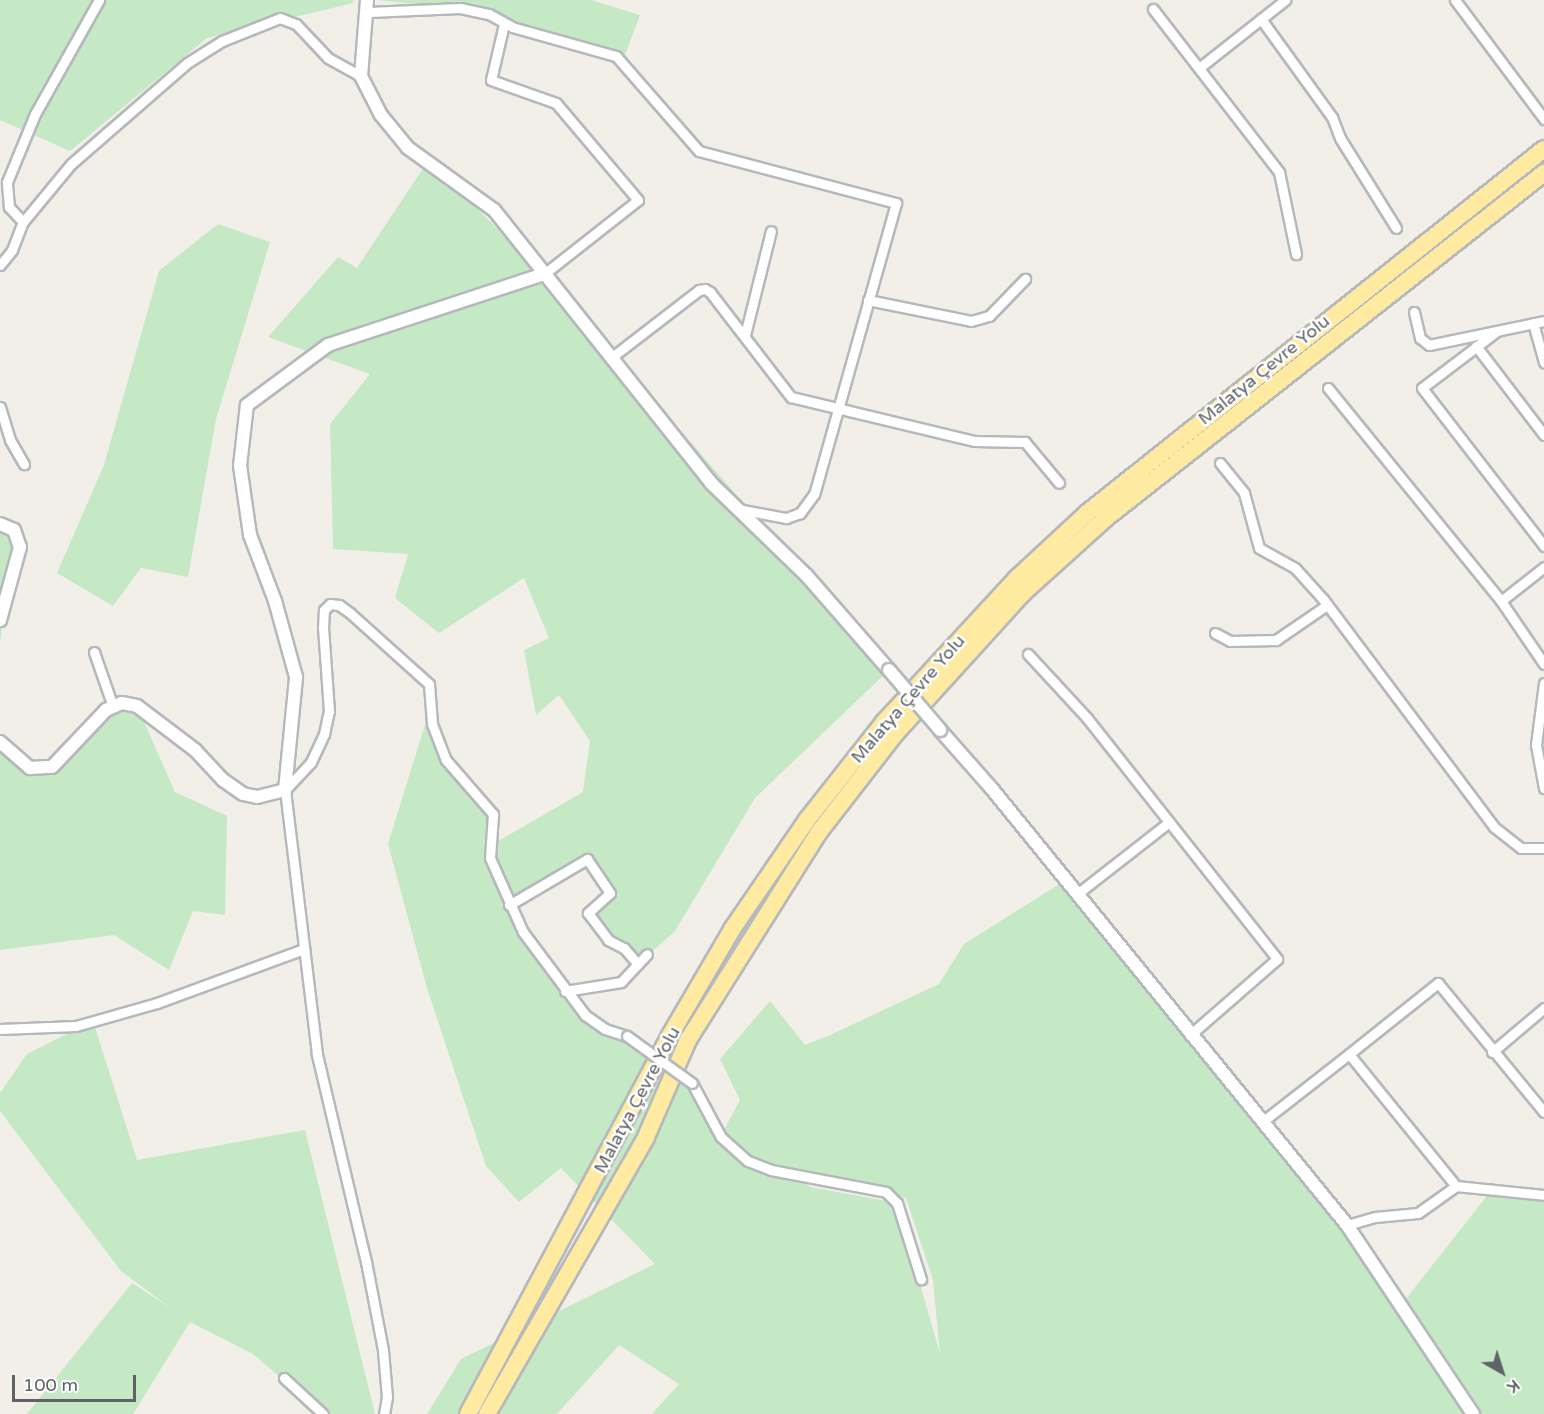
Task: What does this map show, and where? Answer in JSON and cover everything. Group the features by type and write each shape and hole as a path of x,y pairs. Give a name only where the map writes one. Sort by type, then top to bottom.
{"highway":[{"name":"Malatya Çevre Yolu","path":"468,1414 669,1037 733,928 807,820 884,722 1016,579 1087,513 1544,149"},
{"name":"Malatya Çevre Yolu","path":"487,1414 646,1137 688,1040 819,832 895,734 1023,593 1106,518 1544,173"}],"street":[{"path":"23,222 9,207 7,182 35,114 99,0"},
{"path":"1199,68 1286,0"},
{"path":"1455,0 1544,119"},
{"path":"733,508 786,518 800,513 814,494 896,203 699,151 623,60 504,24 489,14 460,8 368,6 361,76 381,115 408,148 494,210 733,508 807,576 940,730 1347,1225 1473,1414"},
{"path":"1153,9 1279,172 1296,254"},
{"path":"0,265 12,250 23,222 55,181 103,133 187,63 252,27 280,18 296,24 328,58 361,76"},
{"path":"1261,19 1332,117 1340,138 1396,228"},
{"path":"384,1414 387,1396 383,1350 366,1262 317,1054 285,790 296,677 275,601 250,535 240,466 247,405 328,345 544,274 638,200 556,102 491,80 504,24"},
{"path":"745,335 771,231"},
{"path":"868,300 971,321 989,316 1025,279"},
{"path":"612,357 699,290 710,292 745,335 786,392 838,410 974,441 1025,442 1059,483"},
{"path":"1414,312 1420,338 1429,345 1544,321"},
{"path":"1533,323 1544,362"},
{"path":"1497,331 1422,388 1544,546"},
{"path":"1476,346 1544,435"},
{"path":"1328,388 1501,601 1544,664"},
{"path":"0,407 10,440 24,464"},
{"path":"1220,463 1244,493 1259,548 1295,568 1327,605 1494,827 1521,848 1544,848"},
{"path":"0,524 14,530 20,547 0,620"},
{"path":"1501,601 1544,567"},
{"path":"0,742 30,768 52,766 113,707 122,703 137,706 195,750 223,780 243,794 257,797 285,790 311,762 324,734 329,711 324,610 330,604 339,605 429,684 432,724 446,760 494,814 490,858 509,905 523,932 585,1015 605,1029 627,1036 692,1083 721,1137 748,1161 771,1170 886,1192 897,1203 921,1279"},
{"path":"1215,633 1230,641 1276,640 1327,605"},
{"path":"94,651 113,707"},
{"path":"1028,654 1087,718 1277,959 1190,1035"},
{"path":"1544,683 1536,745 1544,788"},
{"path":"1077,894 1169,822"},
{"path":"509,905 587,859 610,893 588,913 608,940 624,948 638,964"},
{"path":"0,1029 76,1026 188,992 304,949"},
{"path":"565,991 621,982 647,954"},
{"path":"1262,1122 1438,982 1440,972"},
{"path":"1438,982 1492,1052 1544,1112"},
{"path":"1492,1052 1544,1008"},
{"path":"1349,1053 1456,1186"},
{"path":"1347,1225 1375,1217 1418,1213 1456,1186 1544,1195"},
{"path":"284,1378 323,1414"}],"green space":[{"path":"0,0 353,0 353,3 207,38 70,151 0,120"},
{"path":"378,0 591,0 640,15 623,60 473,10"},
{"path":"428,161 544,274 889,670 755,798 675,931 638,964 588,913 610,893 587,859 513,903 519,924 605,1029 692,1083 712,1120 724,1130 740,1100 720,1059 770,1001 805,1045 830,1035 939,984 964,944 1066,880 1370,1258 1473,1414 652,1414 679,1384 619,1345 557,1414 427,1414 461,1359 655,1264 561,1168 519,1202 486,1166 427,988 388,844 432,702 432,724 446,760 493,814 495,843 583,792 590,741 559,695 536,715 524,650 549,638 524,578 439,633 395,598 408,554 333,549 330,424 370,374 268,337 338,257 357,268","holes":["784,1170 906,1198 933,1280 940,1354 897,1203 810,1187"]},
{"path":"218,224 270,242 216,419 188,577 141,568 113,606 57,573 104,465 159,271"},
{"path":"0,524 17,540 0,641"},
{"path":"137,706 175,792 227,816 225,915 193,911 169,970 114,935 0,950 0,740 38,769 113,707"},
{"path":"93,1021 137,1160 305,1130 375,1414 323,1414 253,1354 190,1322 133,1414 27,1414 132,1283 173,1310 121,1271 0,1111 0,1093 27,1054"},
{"path":"1493,1188 1544,1195 1544,1414 1475,1414 1402,1304"}]}
